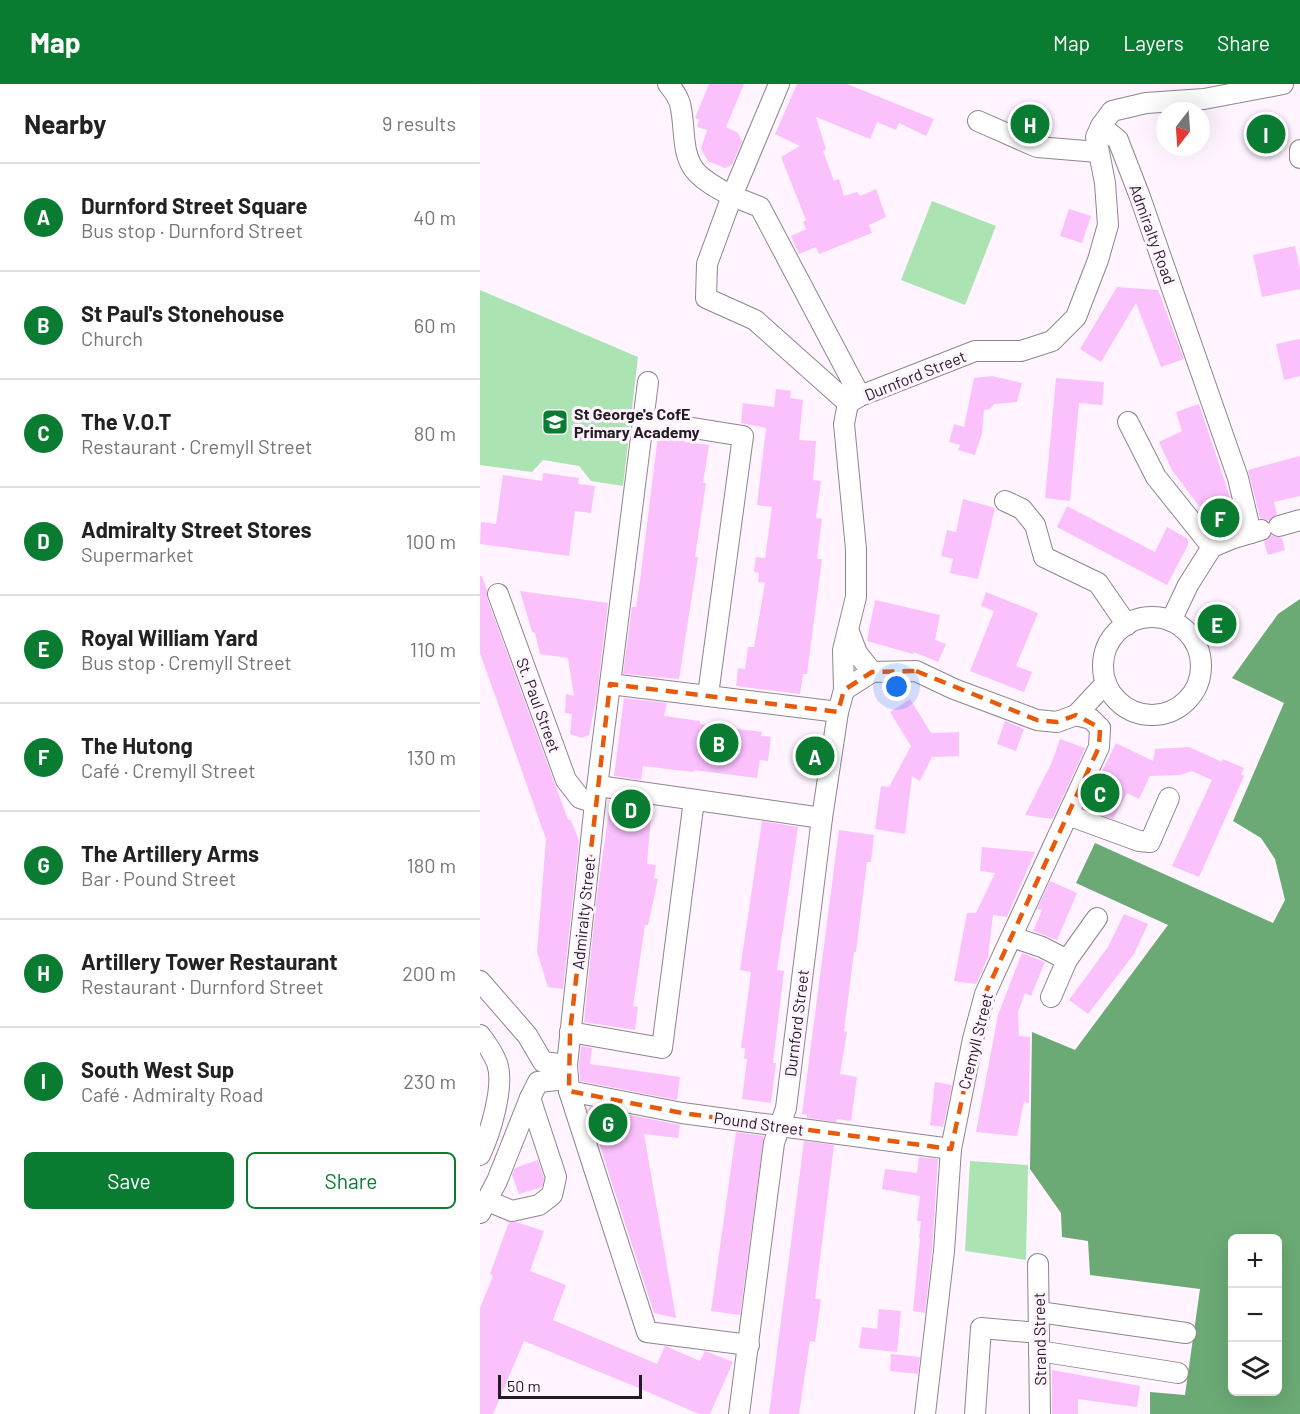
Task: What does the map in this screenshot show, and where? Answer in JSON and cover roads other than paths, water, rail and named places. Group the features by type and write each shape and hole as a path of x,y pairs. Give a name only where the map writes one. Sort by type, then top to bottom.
{"street":[{"path":"668,84 680,105 687,153 694,171 708,183 760,207 854,400"},
{"path":"779,84 732,196 707,264 706,298 755,321 854,400"},
{"path":"1101,126 1112,111 1146,104 1204,99 1283,84"},
{"path":"978,121 1037,147 1098,152"},
{"name":"Durnford Street","path":"739,1414 774,1143 786,1108 822,818 838,712 844,690 843,650 856,597 856,549 844,424 854,400 975,351 1021,351 1052,341 1076,318 1098,260 1108,225 1105,183 1096,137 1101,126"},
{"name":"Admiralty Road","path":"1101,126 1118,140 1238,478 1264,529"},
{"path":"1300,150 1300,158"},
{"name":"Admiralty Street","path":"648,382 596,795 570,1032 568,1079 647,1332 749,1344"},
{"path":"643,420 743,436 708,695"},
{"path":"1128,422 1156,477 1212,547"},
{"path":"1005,501 1022,509 1035,525 1044,557 1098,583 1127,625"},
{"path":"1172,621 1188,585 1212,547 1231,538 1300,520"},
{"name":"St. Paul Street","path":"498,594 566,780 580,798 596,795"},
{"path":"1157,618 1172,621 1189,634 1196,645 1201,669 1197,686 1180,707 1155,716 1134,712 1120,703 1106,683 1103,660 1108,644 1127,625 1140,619 1157,618"},
{"path":"849,632 857,653 872,672"},
{"path":"844,690 872,672 916,671 954,689 1037,720 1057,722 1076,715 1106,683"},
{"path":"610,684 838,712"},
{"path":"1076,715 1091,719 1100,728 1134,712"},
{"name":"Cremyll Street","path":"925,1414 944,1251 951,1149 972,1039 985,994 1099,747 1100,728"},
{"path":"596,795 694,800 822,818"},
{"path":"1068,815 1139,841 1150,842 1169,798"},
{"path":"570,1032 662,1048 694,800"},
{"path":"1051,997 1067,960 1097,918"},
{"path":"1012,937 1042,946 1067,960"},
{"path":"480,981 527,1035 543,1062 568,1079"},
{"path":"480,1035 488,1045 498,1066 498,1100 488,1138 480,1155"},
{"path":"530,1098 556,1177 552,1195 539,1205 512,1211 484,1207 530,1098 538,1082 568,1079"},
{"name":"Pound Street","path":"568,1079 682,1113 951,1149"},
{"name":"Strand Street","path":"1038,1264 1040,1414"},
{"path":"1039,1312 1186,1333"},
{"path":"975,1414 981,1328 1178,1373"}],"place":[{"name":"Artillery Tower Restaurant","path":"1030,124"},
{"name":"South West Sup","path":"1266,134"},
{"name":"St George's CofE Primary Academy","path":"555,422"},
{"name":"The Hutong","path":"1220,518"},
{"name":"Royal William Yard","path":"1217,624"},
{"name":"St Paul's Stonehouse","path":"719,743"},
{"name":"Durnford Street Square","path":"815,756"},
{"name":"The V.O.T","path":"1100,793"},
{"name":"Admiralty Street Stores","path":"631,809"},
{"name":"The Artillery Arms","path":"608,1123"}]}
